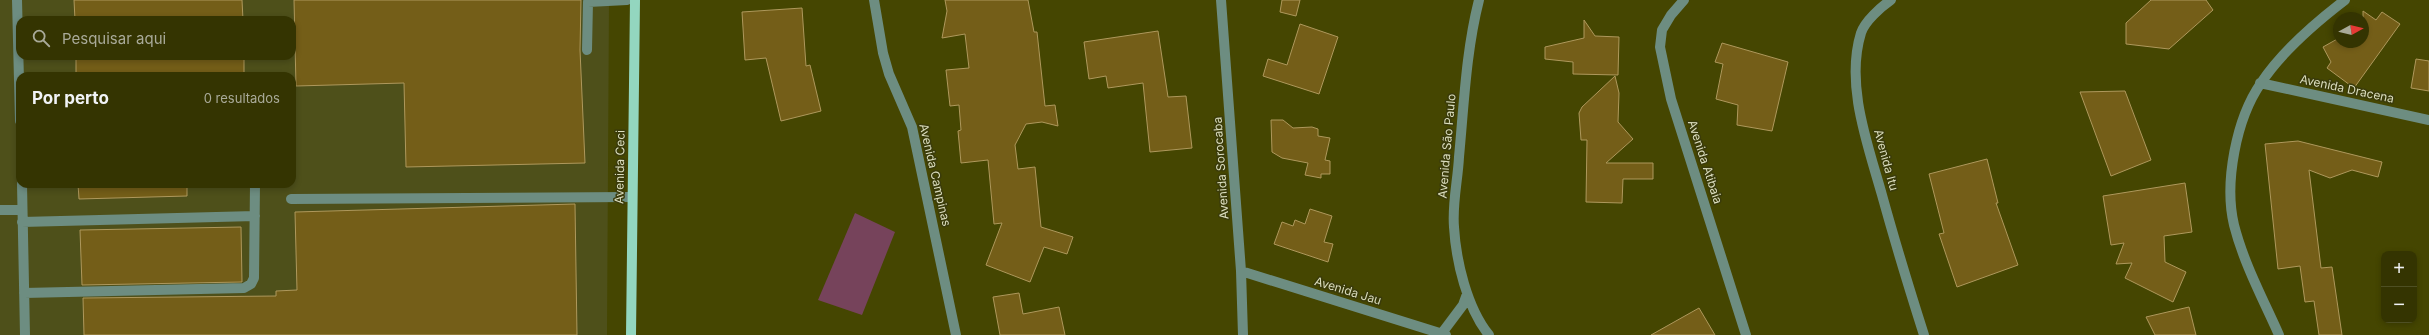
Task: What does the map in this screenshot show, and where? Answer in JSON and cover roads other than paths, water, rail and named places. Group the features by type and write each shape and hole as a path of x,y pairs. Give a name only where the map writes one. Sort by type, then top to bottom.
{"main road":[{"name":"Avenida Ceci","path":"631,335 635,0"}],"street":[{"path":"17,0 17,16"},
{"path":"587,50 588,2 627,0"},
{"name":"Avenida Campinas","path":"874,0 883,53 889,74 912,127 956,335"},
{"name":"Avenida Sorocaba","path":"1221,0 1241,271 1243,335"},
{"name":"Avenida São Paulo","path":"1479,0 1472,27 1467,65 1454,226 1467,294 1476,316 1489,335"},
{"name":"Avenida Atibaia","path":"1684,0 1671,14 1662,30 1660,46 1671,99 1746,335"},
{"name":"Avenida Itu","path":"1891,0 1881,7 1861,31 1856,53 1857,82 1862,124 1901,264 1924,335"},
{"path":"2279,335 2243,254 2234,225 2229,195 2233,163 2242,121 2260,83 2282,57 2345,0"},
{"path":"18,60 19,72"},
{"name":"Avenida Dracena","path":"2260,83 2429,120"},
{"path":"22,188 25,335"},
{"path":"24,293 244,288 251,284 254,278 255,188"},
{"path":"291,199 632,197"},
{"path":"0,210 22,210"},
{"path":"22,222 255,216"},
{"name":"Avenida Jau","path":"1241,271 1444,334"},
{"path":"1444,334 1463,305 1467,294"}]}
